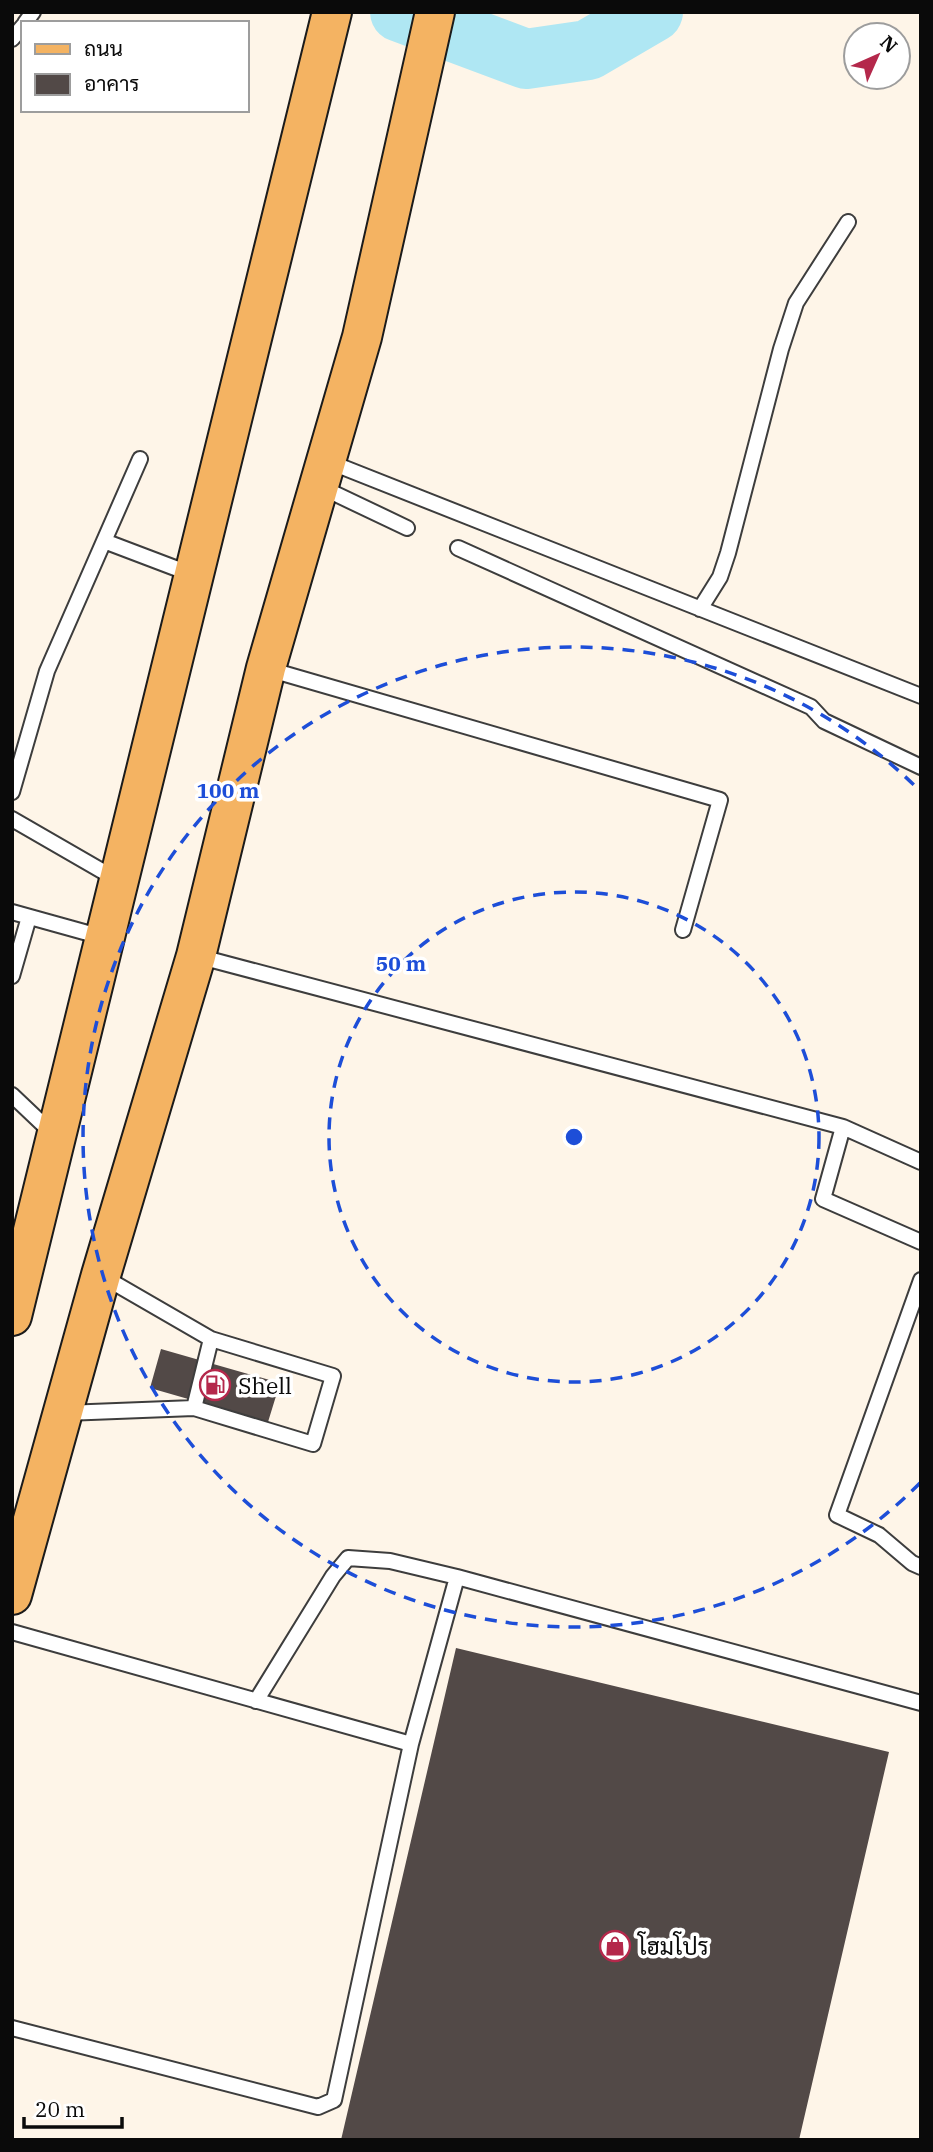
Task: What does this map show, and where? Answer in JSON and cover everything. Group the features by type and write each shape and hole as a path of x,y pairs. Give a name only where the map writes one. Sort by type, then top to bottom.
{"main road":[{"path":"12,1595 101,1275 196,956 266,668 362,337 435,12"},
{"path":"12,1316 329,26"}],"lane":[{"path":"700,609 720,577 728,554 781,349 796,303 848,222"},
{"path":"12,792 47,671 140,459"},
{"path":"324,474 407,528"},
{"path":"324,474 700,609 921,696"},
{"path":"104,541 192,575"},
{"path":"458,548 811,707 824,721 921,767"},
{"path":"266,668 720,800 683,930"},
{"path":"12,819 117,880"},
{"path":"12,912 103,937"},
{"path":"12,976 29,917"},
{"path":"196,956 843,1127 921,1162"},
{"path":"12,1095 55,1137"},
{"path":"843,1127 823,1199 921,1242"},
{"path":"63,1413 194,1408 313,1444 333,1376 211,1339 101,1275"},
{"path":"921,1280 837,1515 879,1535 912,1563 921,1567"},
{"path":"194,1408 211,1339"},
{"path":"256,1701 333,1576 348,1558 390,1561 457,1577 921,1703"},
{"path":"12,2028 318,2107 334,2100 411,1744 457,1577"},
{"path":"12,1632 411,1744"}],"building":[{"name":"Shell","path":"161,1349 280,1383 268,1422 150,1388"},
{"name":"โฮมโปร","path":"456,1648 889,1752 799,2140 341,2140"}],"waterway":[{"path":"400,12 526,59 588,50 653,12"}],"place":[{"name":"Shell","path":"215,1385"},
{"name":"โฮมโปร","path":"615,1946"}]}
